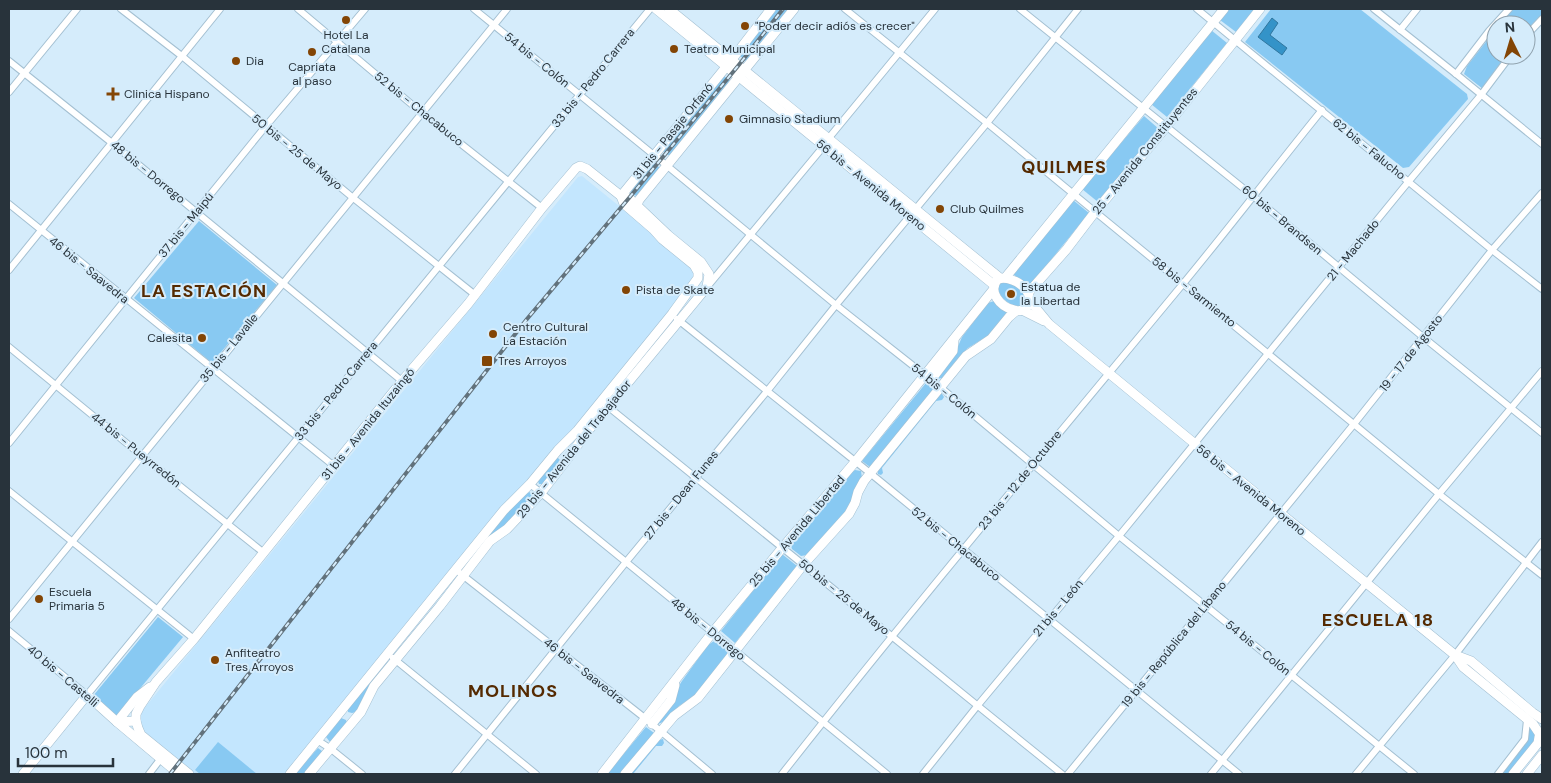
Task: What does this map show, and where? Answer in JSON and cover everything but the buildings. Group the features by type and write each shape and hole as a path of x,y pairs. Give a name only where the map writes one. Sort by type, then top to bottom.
{"main road":[{"name":"56 bis - Avenida Moreno","path":"656,9 742,74 998,283"},
{"name":"56 bis - Avenida Moreno","path":"669,9 728,63"},
{"name":"31 bis - Pasaje Orfanó","path":"621,196 771,9"},
{"name":"31 bis - Pasaje Orfanó","path":"635,208 639,200 794,9"},
{"path":"998,283 1020,283 1029,297 1027,308 1013,310 1001,303 997,298 998,283 1224,9"},
{"name":"25 - Avenida Constituyentes","path":"1029,297 1094,212 1166,127 1260,9"},
{"name":"31 bis - Avenida Ituzaingó","path":"136,721 136,714 140,706 156,682 194,639 402,381 468,304 542,208 576,168 580,166 587,169 621,196"},
{"path":"621,196 630,198 635,208 701,262 708,274 706,289 694,282"},
{"name":"29 bis - Avenida del Trabajador","path":"635,208 662,239 694,265 698,272 698,278 675,317"},
{"name":"25 bis - Avenida Libertad","path":"602,774 649,722 712,633 782,547 928,378 954,340 998,283"},
{"name":"29 bis - Avenida del Trabajador","path":"290,774 340,713 440,606 459,572 504,510 530,484 558,450 604,404 675,317 706,289"},
{"name":"56 bis - Avenida Moreno","path":"1029,297 1049,324 1454,655 1463,667 1533,724 1541,734"},
{"name":"56 bis - Avenida Moreno","path":"1019,310 1049,324"},
{"name":"25 bis - Avenida Libertad","path":"625,774 674,716 698,698 804,564 849,514 855,504 858,492 870,473 966,356 991,339 1009,317 1019,310"},
{"name":"29 bis - Avenida del Trabajador","path":"310,774 361,712 392,656 432,600 490,541 507,529 541,493 588,431 604,404"},
{"path":"558,450 568,458"},
{"path":"432,600 440,606"},
{"name":"56 bis - Avenida Moreno","path":"1454,655 1471,661 1542,719"},
{"name":"31 bis - Avenida Ituzaingó","path":"116,722 138,697 156,682"},
{"name":"40 bis - Castelli","path":"87,696 116,722 162,757 189,774"},
{"name":"33 bis - Pedro Carrera","path":"24,774 87,696"},
{"path":"340,713 354,721"},
{"path":"116,722 136,721"},
{"name":"40 bis - Castelli","path":"136,721 141,735 179,774"},
{"path":"1513,774 1538,743 1541,734"},
{"path":"1527,774 1542,755"}],"street":[{"path":"9,92 77,9"},
{"name":"50 bis - 25 de Mayo","path":"121,9 352,198 474,294"},
{"path":"9,270 220,9"},
{"name":"52 bis - Chacabuco","path":"298,9 422,113 542,208"},
{"name":"37 bis - Maipú","path":"9,443 265,127 365,9"},
{"name":"54 bis - Colón","path":"474,9 836,305 940,387 1119,536 1414,774"},
{"name":"35 bis - Lavalle","path":"9,619 507,9"},
{"name":"33 bis - Pedro Carrera","path":"87,696 650,9"},
{"name":"58 bis - Sarmiento","path":"846,9 987,122 1439,494 1542,575"},
{"name":"29 bis - Avenida del Trabajador","path":"706,289 935,9"},
{"name":"60 bis - Brandsen","path":"1020,9 1254,196 1542,433"},
{"name":"27 bis - Dean Funes","path":"455,774 1078,9"},
{"name":"62 bis - Falucho","path":"1197,9 1542,289"},
{"path":"1374,9 1542,144"},
{"path":"1400,30 1417,9"},
{"path":"1456,74 1489,31 1509,9"},
{"name":"48 bis - Dorrego","path":"9,61 402,381"},
{"name":"21 - Machado","path":"1194,443 1482,95 1504,65"},
{"name":"23 bis - 12 de Octubre","path":"782,774 892,636 1183,284 1322,110"},
{"name":"19 - 17 de Agosto","path":"1280,513 1354,424 1492,250 1542,193"},
{"name":"46 bis - Saavedra","path":"9,204 334,466"},
{"name":"52 bis - Chacabuco","path":"675,317 768,390 1048,620 1240,774"},
{"name":"44 bis - Pueyrredón","path":"9,347 141,456 264,553"},
{"path":"1211,774 1439,494 1542,371"},
{"name":"50 bis - 25 de Mayo","path":"604,404 1062,774"},
{"name":"21 bis - León","path":"924,774 1194,443"},
{"name":"48 bis - Dorrego","path":"530,484 887,774"},
{"path":"9,491 194,639"},
{"name":"19 bis - República del Líbano","path":"1068,774 1280,513"},
{"path":"1356,774 1454,655 1542,542"},
{"name":"46 bis - Saavedra","path":"459,572 712,774"},
{"name":"40 bis - Castelli","path":"9,631 87,696"},
{"path":"392,656 536,774"},
{"path":"1498,774 1525,739 1527,720"},
{"path":"318,740 362,774"},
{"path":"149,774 162,757"}],"shaded area":[{"path":"777,9 790,9 747,62 739,55"},
{"path":"1229,9 1255,9 1236,32 1220,20"},
{"path":"1271,9 1360,9 1467,94 1468,99 1409,167 1403,168 1245,42"},
{"path":"1513,9 1542,9 1542,15 1536,21 1536,15 1508,15"},
{"path":"1272,18 1278,23 1270,35 1287,48 1282,55 1258,37"},
{"path":"1211,30 1227,43 1167,117 1151,104"},
{"path":"1486,42 1486,65 1500,65 1483,89 1464,74 1467,66"},
{"path":"724,76 732,82 671,157 663,151"},
{"path":"1144,116 1159,129 1098,202 1082,189"},
{"path":"653,162 661,169 637,196 631,194 630,189"},
{"path":"582,176 692,268 693,278 678,301 577,425 563,438 528,481 507,500 285,774 195,774 144,733 140,722 142,711 578,177"},
{"path":"1073,200 1089,213 1029,287 1013,274"},
{"path":"199,221 277,285 212,363 134,298"},
{"path":"1006,280 1024,295 1025,303 1022,306 1013,305 1002,297 997,284"},
{"path":"994,301 1007,313 989,335 968,348 942,378 937,379 956,351 962,337 988,303"},
{"path":"926,383 934,389 870,467 862,461"},
{"path":"939,394 942,394 944,397 942,400 936,401 882,468 883,473 881,475 878,474 878,469"},
{"path":"557,457 561,461 543,484 539,484 538,481"},
{"path":"855,470 861,471 862,478 848,509 807,555 801,556 792,549 792,543"},
{"path":"530,492 532,496 507,524 488,537 464,568 463,567 506,514"},
{"path":"782,554 797,566 735,643 721,631"},
{"path":"158,617 183,637 117,716 93,696"},
{"path":"714,641 727,649 727,655 697,694 658,724 656,722 682,681 708,645"},
{"path":"388,661 356,712 348,712 348,709"},
{"path":"341,718 346,720 347,723 330,742 326,737"},
{"path":"646,727 654,733 620,774 607,774"},
{"path":"1529,727 1533,730 1534,734 1533,743 1509,774 1502,774 1528,740"},
{"path":"663,739 664,743 662,746 656,746 631,774 659,740"},
{"path":"218,742 257,774 200,774 195,770"},
{"path":"318,748 322,753 305,774 295,774"}],"railway":[{"path":"170,774 527,319 629,198 783,9"}],"place":[{"name":"Hotel La Catalana","path":"346,20"},
{"name":"\"Poder decir adiós es crecer\"","path":"745,26"},
{"name":"Teatro Municipal","path":"674,49"},
{"name":"Capriata al paso","path":"312,52"},
{"name":"Dia","path":"236,61"},
{"name":"Clinica Hispano","path":"113,94"},
{"name":"Gimnasio Stadium","path":"729,119"},
{"name":"Club Quilmes","path":"940,209"},
{"name":"Pista de Skate","path":"626,290"},
{"name":"Estatua de la Libertad","path":"1011,294"},
{"name":"Centro Cultural La Estación","path":"493,334"},
{"name":"Calesita","path":"202,338"},
{"name":"Tres Arroyos","path":"487,361"},
{"name":"Escuela Primaria 5","path":"39,599"},
{"name":"Anfiteatro Tres Arroyos","path":"215,660"}],"district":[{"name":"QUILMES","path":"1064,167"},
{"name":"LA ESTACIÓN","path":"204,291"},
{"name":"ESCUELA 18","path":"1378,620"},
{"name":"MOLINOS","path":"513,691"}]}
